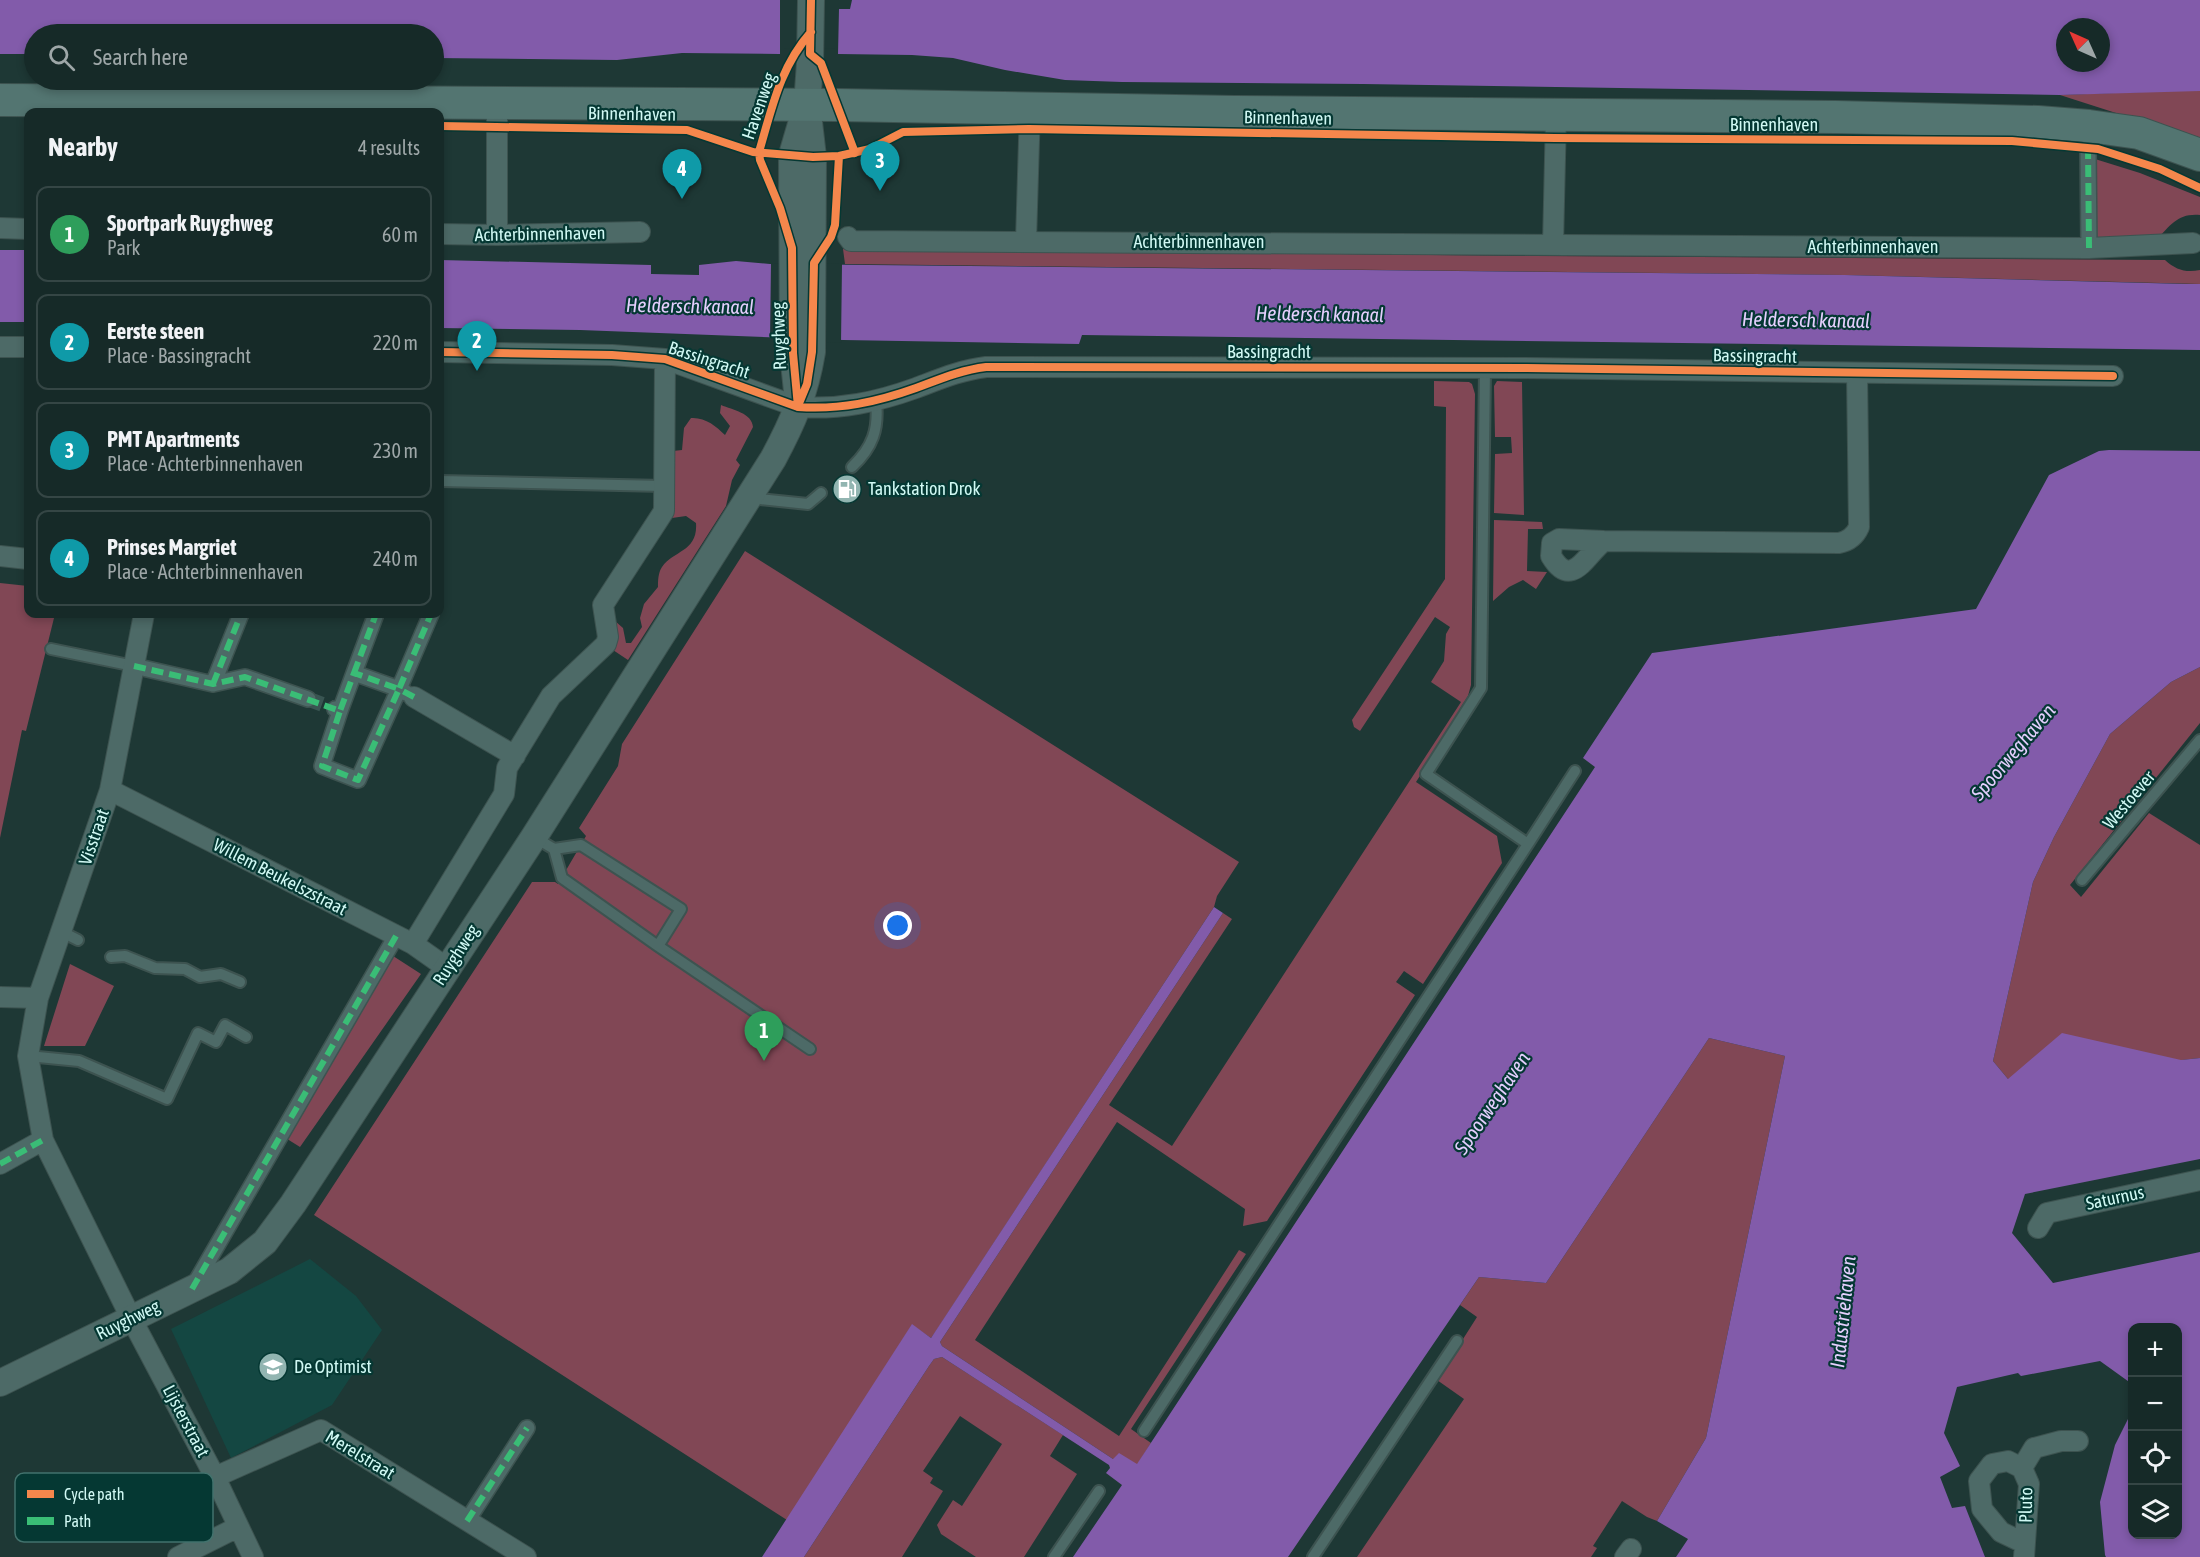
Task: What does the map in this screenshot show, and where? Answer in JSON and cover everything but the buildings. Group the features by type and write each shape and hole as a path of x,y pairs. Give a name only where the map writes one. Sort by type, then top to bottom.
{"main road":[{"name":"Binnenhaven","path":"0,100 496,102 1836,117 2065,123 2139,133 2200,155"}],"street":[{"path":"807,105 811,0"},
{"path":"496,102 497,235"},
{"name":"Ruyghweg","path":"0,1383 229,1271 265,1242 293,1204 447,968 544,843 786,436 807,384 803,352 803,263 813,157 807,105"},
{"path":"1026,241 1030,107"},
{"path":"1553,245 1556,115"},
{"path":"2088,147 2089,248"},
{"path":"0,228 24,229"},
{"name":"Achterbinnenhaven","path":"444,234 640,232"},
{"name":"Achterbinnenhaven","path":"848,237 851,241 2089,248 2193,243"},
{"path":"0,347 24,347"},
{"name":"Bassingracht","path":"444,352 612,355 665,359 798,407 833,408 876,401 962,371 987,367 1485,368 2113,375"},
{"path":"192,1289 404,940 504,794 506,772 553,693 606,644 608,637 603,605 664,511 665,359"},
{"path":"1604,541 1839,543 1847,541 1859,527 1857,373"},
{"path":"0,556 24,559"},
{"name":"Visstraat","path":"131,1318 43,1140 28,1056 38,998 70,936 110,790 143,618"},
{"path":"213,684 239,618"},
{"path":"374,618 354,673 337,710 322,766 358,780 406,693 430,618"},
{"path":"134,666 213,684 245,677 308,699"},
{"path":"354,673 406,693 515,756"},
{"name":"Willem Beukelszstraat","path":"110,790 404,940 447,968"},
{"path":"0,997 38,998"},
{"path":"0,1164 43,1140"},
{"name":"Saturnus","path":"2038,1228 2047,1213 2200,1180"},
{"name":"Lijsterstraat","path":"131,1318 213,1473"},
{"path":"467,1521 528,1428"},
{"name":"Merelstraat","path":"215,1477 321,1430 525,1557"},
{"name":"Pluto","path":"2022,1468 2034,1448 2061,1441 2078,1441"},
{"name":"Pluto","path":"2008,1461 2022,1468 2029,1484 2024,1550 2001,1532 1982,1509 1978,1481 1992,1464 2008,1461"},
{"name":"Lijsterstraat","path":"213,1473 253,1557"},
{"path":"213,1540 238,1527"},
{"path":"178,1557 208,1542"}],"lane":[{"path":"1485,368 1481,688 1426,774 1528,844"},
{"path":"852,467 866,454 878,421 876,401"},
{"path":"444,482 664,486"},
{"path":"750,498 808,504 821,493"},
{"path":"51,649 134,666"},
{"name":"Westoever","path":"2082,880 2200,740"},
{"path":"1144,1431 1575,771"},
{"path":"544,843 581,845 681,909 658,946"},
{"path":"544,843 562,878 810,1049"},
{"path":"111,957 125,956 155,968 185,969 200,977 222,974 240,982"},
{"path":"28,1056 79,1060 167,1099 198,1033 216,1042 225,1025 246,1037"},
{"path":"1313,1557 1457,1341"},
{"path":"1054,1557 1099,1491"}],"shaded area":[{"path":"2200,91 2200,140 2060,95"},
{"path":"2095,159 2140,173 2200,197 2200,215 2180,218 2157,239 2095,238"},
{"path":"843,249 2165,260 2181,270 2200,270 2200,284 1845,275 845,264"},
{"path":"1434,381 1469,382 1475,394 1471,685 1468,696 1459,710 1461,712 1416,782 1497,836 1502,863 1423,984 1404,971 1396,982 1415,995 1267,1221 1243,1226 1245,1209 1117,1122 975,1340 1119,1436 1239,1250 1246,1254 1131,1429 1151,1443 1137,1465 1113,1459 942,1346 940,1342 1223,913 1232,919 1109,1105 1172,1146 1461,702 1431,682 1444,661 1446,634 1450,627 1435,617 1360,731 1354,727 1352,720 1445,579 1446,407 1434,406"},
{"path":"1497,381 1522,382 1524,515 1494,513 1495,454 1512,453 1511,437 1495,437 1494,386"},
{"path":"721,405 746,415 753,427 736,460 740,465 732,480 726,506 628,660 613,650 615,621 623,628 626,643 631,643 642,627 640,618 644,604 658,587 662,567 689,545 696,533 696,523 686,516 672,518 673,451 682,450 684,428 691,418 714,425 725,435 730,426 720,413"},
{"path":"1494,520 1542,522 1543,529 1528,529 1527,571 1547,572 1536,589 1523,580 1509,587 1493,601"},
{"path":"745,551 1239,862 1217,896 1214,907 936,1331 931,1338 912,1325 787,1520 314,1215 532,882 558,884 586,836 579,828 618,766 622,744"},
{"path":"0,583 24,586 24,618 54,618 26,731 22,730 0,838"},
{"path":"2200,667 2200,723 2070,885 2081,897 2149,813 2200,845 2200,1058 2008,1079 1993,1061 2033,882 2054,837 2110,734 2171,682"},
{"path":"390,954 421,974 300,1147 284,1137"},
{"path":"70,964 114,986 85,1046 44,1046"},
{"path":"1709,1038 1785,1056 1706,1438 1657,1521 1622,1501 1593,1546 1597,1548 1591,1557 1357,1557 1464,1399 1437,1380 1477,1317 1460,1305 1479,1277 1546,1283"},
{"name":"De Optimist","path":"310,1259 356,1296 382,1330 332,1405 231,1458 171,1329"},
{"path":"942,1357 1063,1435 1050,1456 1077,1474 1024,1557 976,1557 941,1534 937,1525 953,1500 962,1506 1002,1444 960,1416 923,1471 933,1478 930,1483 943,1491 902,1557 804,1557 929,1366 934,1359"}],"water":[{"path":"0,0 2200,0 2200,91 2060,95 1122,82 1065,80 953,58 838,54 837,47 781,45 780,54 682,53 617,60 444,58 444,24 24,24 24,54 0,54"},
{"path":"0,250 24,250 24,322 0,322"},
{"name":"Heldersch kanaal","path":"444,260 651,265 651,274 699,275 699,265 736,261 770,264 1845,275 2200,284 2200,350 1082,335 1079,344 843,340 580,330 444,328"},
{"path":"2099,451 2200,451 2200,667 2171,682 2110,734 2054,837 2033,882 1993,1061 2008,1079 2062,1033 2181,1060 2200,1058 2200,1159 2025,1194 2012,1233 2053,1283 2200,1252 2200,1557 2106,1557 2105,1555 2100,1502 2115,1445 2128,1419 2128,1539 2182,1539 2182,1323 2128,1323 2128,1381 2100,1361 2021,1376 2018,1373 1957,1387 1944,1433 1960,1466 1940,1477 1952,1508 1965,1506 1985,1557 1676,1557 1688,1539 1657,1521 1706,1438 1785,1056 1709,1038 1546,1283 1479,1277 1288,1557 1073,1557 1122,1485 1106,1473 1110,1468 1109,1465 942,1357 934,1359 929,1366 804,1557 762,1557 912,1324 931,1338 1214,907 1223,913 940,1342 942,1346 1113,1459 1119,1453 1137,1464 1595,767 1583,758 1652,653 1976,609 2049,475"}],"pier":[{"path":"780,0 852,0 850,9 839,9 838,54 835,54 835,49 783,48 783,54 780,54"},
{"path":"771,263 842,264 841,343 770,341"}],"tunnel":[{"path":"308,699 335,709"}],"marked path":[{"path":"2088,147 2089,248"},
{"path":"213,684 239,618"},
{"path":"354,673 375,618"},
{"path":"414,697 399,689 429,618"},
{"path":"134,666 213,684 245,677 340,711 322,766 358,780 399,689 354,673 340,711"},
{"path":"192,1289 396,936"},
{"path":"0,1164 43,1140"},
{"path":"467,1521 527,1428"}],"cycle path":[{"path":"811,0 810,54 821,63 855,153"},
{"name":"Havenweg","path":"798,407 793,353 792,248 759,152 784,74 800,45 811,32"},
{"name":"Havenweg","path":"444,126 687,130 753,152 813,157 839,156 870,149 903,132 1029,129 1555,138 2012,141 2098,149 2160,169 2200,188"},
{"path":"800,401 807,384 812,352 814,263 831,237 835,225 839,156"},
{"path":"444,352 612,355 665,359 798,407 814,408 873,401 959,373 986,367 1527,368 2113,376"}],"place":[{"name":"PMT Apartments","path":"880,191"},
{"name":"Prinses Margriet","path":"682,199"},
{"name":"Eerste steen","path":"477,371"},
{"name":"Tankstation Drok","path":"847,489"},
{"name":"Sportpark Ruyghweg","path":"764,1061"},
{"name":"De Optimist","path":"273,1367"}],"water label":[{"name":"Spoorweghaven","path":"2013,752"},
{"name":"Spoorweghaven","path":"1492,1103"},
{"name":"Industriehaven","path":"1843,1312"}]}
